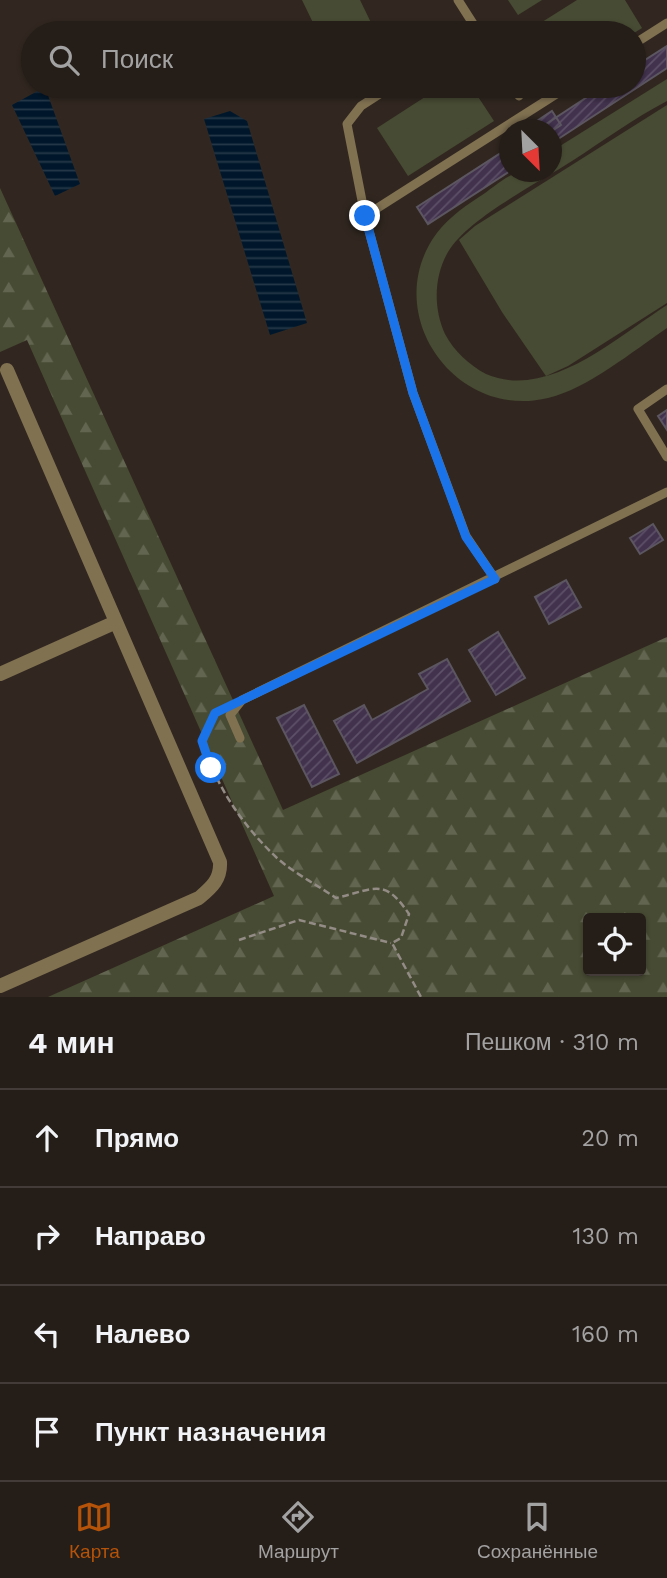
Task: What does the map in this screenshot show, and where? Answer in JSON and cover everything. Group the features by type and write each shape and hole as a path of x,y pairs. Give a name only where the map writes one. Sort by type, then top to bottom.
{"street":[{"path":"0,986 199,898 214,884 220,873 220,862 7,370"},
{"path":"0,674 116,622"}],"lane":[{"path":"458,0 470,21"},
{"path":"646,36 667,23"},
{"path":"373,98 361,106 347,124 365,216 413,393 466,537 495,579"},
{"path":"365,216 550,98"},
{"path":"667,389 638,409 667,457"},
{"path":"240,738 230,715 242,700 495,579 667,492"}],"path":[{"path":"239,940 299,920 392,943 401,938 409,914 396,893 381,887 336,898 278,859 228,801 211,768 202,741 215,713 242,700"},
{"path":"392,943 421,997"}],"green space":[{"path":"302,0 360,0 370,21 312,21"},
{"path":"508,0 542,0 518,15"},
{"path":"577,0 625,0 638,21 544,21"},
{"path":"667,79 667,101 562,167 562,145 637,98 646,98 646,92"},
{"path":"423,98 479,98 494,121 408,176 377,128"},
{"path":"667,105 667,303 568,366 546,376 502,312 459,240 475,226 545,182 562,182 562,171"},
{"path":"500,182 538,182 471,227 448,252 440,271 437,303 445,334 457,352 486,374 510,380 533,379 557,372 604,348 667,305 667,328 594,378 563,393 548,398 515,401 485,394 459,379 438,357 423,331 417,301 419,270 432,240 459,211"},
{"path":"0,188 283,810 667,637 667,997 48,997 274,896 27,340 0,352"}],"water":[{"path":"25,98 49,98 80,184 55,196 12,105"},
{"path":"230,111 247,121 307,323 270,335 204,119"}],"building":[{"path":"667,46 667,68 646,82 646,59"},
{"path":"586,98 621,98 562,136 562,119 554,119"},
{"path":"552,111 557,119 540,119"},
{"path":"499,154 499,178 428,224 417,207"},
{"path":"667,410 667,430 658,416"},
{"path":"653,524 663,540 640,554 630,538"},
{"path":"566,580 581,607 549,624 535,597"},
{"path":"498,632 525,678 496,695 469,650"},
{"path":"447,659 470,701 357,763 334,721 364,705 372,720 428,689 419,674"},
{"path":"304,705 339,774 312,787 277,718"}],"route":[{"path":"211,768 202,741 215,713 495,579 466,537 413,393 365,216"}]}
